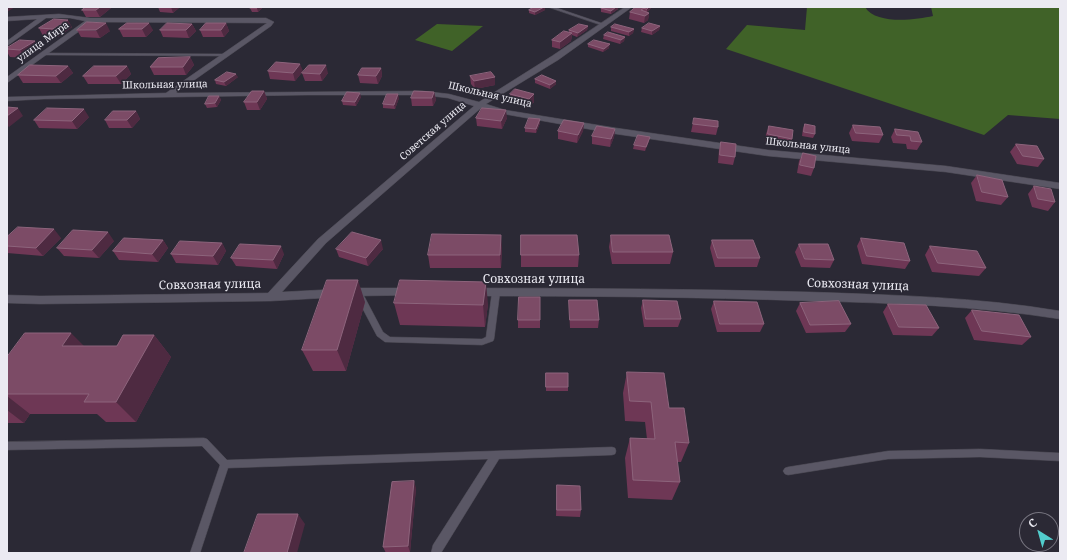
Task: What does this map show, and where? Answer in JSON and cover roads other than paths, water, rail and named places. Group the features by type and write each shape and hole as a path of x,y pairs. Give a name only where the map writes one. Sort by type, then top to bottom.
{"street":[{"name":"Советская улица","path":"271,297 322,241 480,105 605,25 629,7"},
{"path":"7,44 45,16"},
{"path":"7,19 45,16 82,17 90,20 266,20 271,22 227,55 165,96"},
{"name":"улица Мира","path":"7,81 46,54 90,20"},
{"name":"Школьная улица","path":"7,100 44,97 307,93 422,93 449,96 504,112 616,131 768,153 946,169 1060,186"},
{"name":"Совхозная улица","path":"7,299 40,300 271,297 358,292 427,292"},
{"name":"Совхозная улица","path":"458,292 762,295 913,300 1023,308 1060,315"}],"lane":[{"path":"550,7 605,25"},
{"path":"46,54 227,55"},
{"path":"358,292 380,334 388,340 482,342 490,339 496,292"},
{"path":"7,446 204,442 225,464 612,451"},
{"path":"788,471 888,455 980,453 1060,457"},
{"path":"436,553 437,549 496,455"},
{"path":"195,553 225,464"}]}
